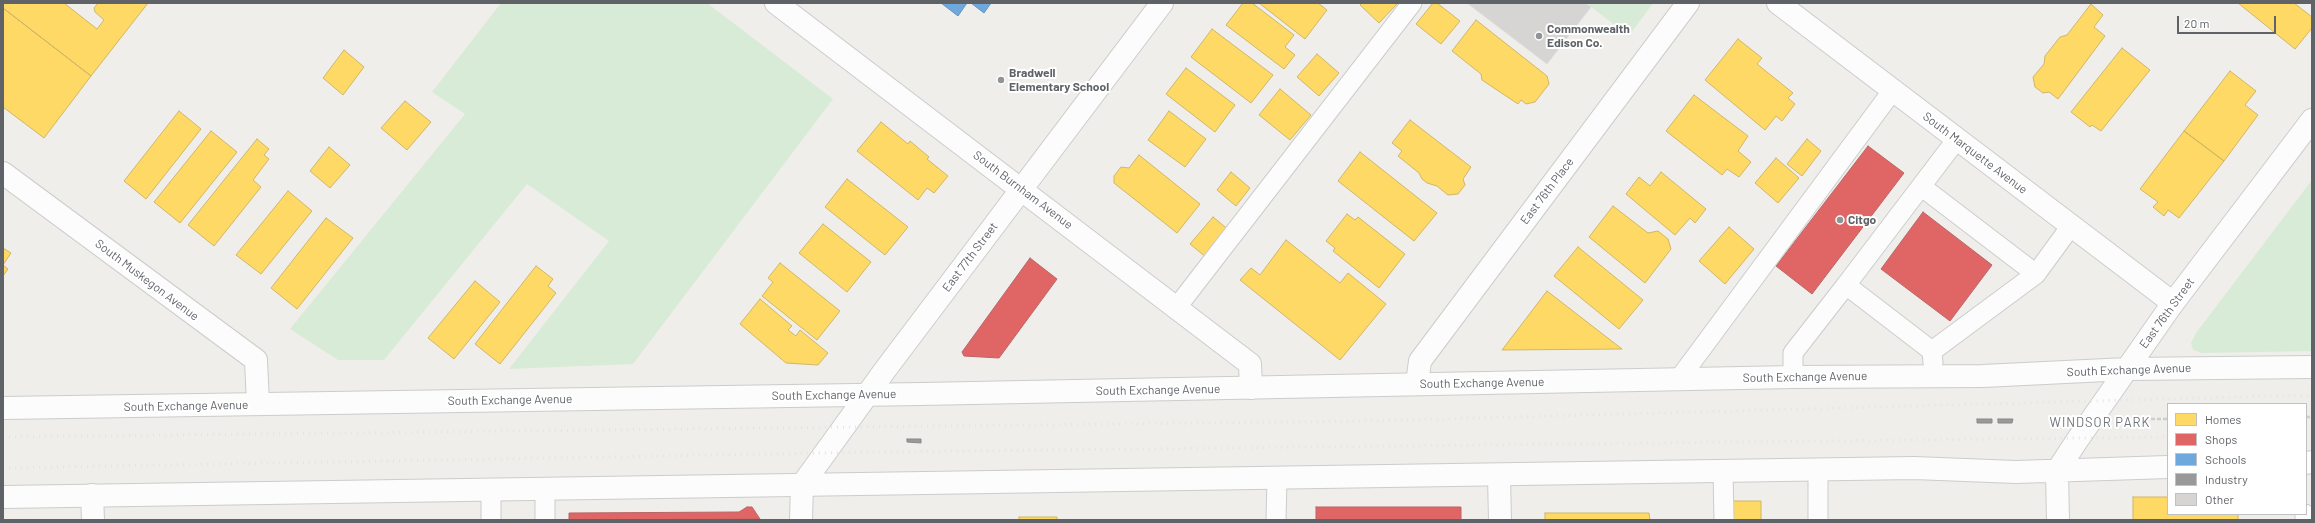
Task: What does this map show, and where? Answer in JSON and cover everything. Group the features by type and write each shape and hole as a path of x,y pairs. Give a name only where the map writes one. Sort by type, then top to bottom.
{"street":[{"name":"South Burnham Avenue","path":"776,3 1250,364 1251,388"},
{"name":"East 77th Street","path":"802,485 867,395 1162,3"},
{"name":"East 76th Place","path":"1417,384 1420,361 1688,3"},
{"name":"South Marquette Avenue","path":"1778,3 2173,303"},
{"name":"East 76th Street","path":"2057,471 2173,303 2312,120"},
{"name":"South Muskegon Avenue","path":"3,172 256,360 258,404"},
{"name":"South Exchange Avenue","path":"3,408 867,395 1793,377 1983,376 2127,369 2312,367"},
{"path":"3,497 545,488 1499,476 1914,468 2005,472 2167,467"},
{"path":"2057,471 2058,520"},
{"path":"1499,476 1500,520"},
{"path":"801,520 802,485"},
{"path":"92,495 93,520"}],"lane":[{"path":"1177,307 1412,3"},
{"path":"1679,379 1892,90"},
{"path":"1793,377 1793,353 1922,187 1957,139"},
{"path":"1922,187 2036,274"},
{"path":"1932,351 2036,274 2072,226"},
{"path":"1846,285 1932,351"},
{"path":"1932,351 1933,376"},
{"path":"1818,470 1818,520"},
{"path":"1723,471 1724,520"},
{"path":"1276,520 1277,479"},
{"path":"545,488 545,520"},
{"path":"491,489 491,520"}],"path":[{"path":"2145,419 2167,419"}],"green space":[{"path":"501,3 707,3 833,99 633,364 509,369 609,241 527,184 384,360 338,360 290,329 465,114 432,92"},
{"path":"1586,3 1653,3 1629,36"},
{"path":"2312,180 2312,351 2202,353 2193,350 2191,343 2196,333"}],"building: Homes":[{"path":"3,3 64,3 97,29 104,20 95,12 94,8 98,3 148,3 91,76 3,8"},
{"path":"1243,3 1252,3 1294,35 1285,47 1295,55 1284,69 1226,25"},
{"path":"1259,3 1318,3 1327,10 1305,39"},
{"path":"1362,3 1397,4 1379,23 1360,5"},
{"path":"1433,3 1437,3 1460,21 1441,44 1416,24"},
{"path":"2238,3 2294,3 2312,17 2312,28 2295,49"},
{"path":"2091,4 2103,15 2094,27 2105,36 2058,99 2049,92 2043,93 2035,87 2033,77 2044,64 2045,56 2060,37 2067,35"},
{"path":"3,8 91,76 44,138 3,107"},
{"path":"1476,20 1547,76 1549,84 1535,102 1526,104 1521,100 1518,104 1482,80 1481,74 1452,51"},
{"path":"1212,29 1273,75 1251,103 1191,57"},
{"path":"1738,39 1762,58 1757,64 1793,93 1788,98 1795,104 1782,121 1776,116 1765,130 1705,80"},
{"path":"2122,48 2150,70 2101,131 2092,125 2090,127 2071,112"},
{"path":"344,50 364,67 343,95 323,78"},
{"path":"1317,54 1339,73 1319,96 1297,77"},
{"path":"1186,68 1235,105 1215,132 1166,94"},
{"path":"2230,71 2256,91 2245,105 2258,115 2224,161 2184,131"},
{"path":"1280,89 1311,115 1290,140 1259,115"},
{"path":"1694,95 1748,136 1738,151 1751,162 1739,177 1727,169 1722,175 1666,131"},
{"path":"405,101 431,122 407,150 381,128"},
{"path":"179,111 201,129 146,199 124,181"},
{"path":"1169,111 1206,139 1185,167 1148,140"},
{"path":"1410,120 1471,167 1463,179 1465,185 1458,194 1448,195 1437,186 1427,183 1422,179 1419,173 1398,156 1402,151 1392,143"},
{"path":"881,122 908,144 910,141 929,157 927,159 948,176 934,193 927,188 918,200 857,151"},
{"path":"211,131 237,152 180,223 154,202"},
{"path":"2184,131 2224,161 2179,218 2168,210 2164,216 2153,207 2158,202 2140,189"},
{"path":"257,139 269,149 264,155 269,159 253,180 261,187 214,246 188,225"},
{"path":"1807,139 1821,151 1802,176 1787,164"},
{"path":"329,147 350,165 330,188 310,171"},
{"path":"1360,152 1437,213 1414,241 1338,181"},
{"path":"1139,155 1200,204 1177,233 1114,183 1114,176 1121,167 1129,168"},
{"path":"1776,158 1799,178 1778,203 1755,183"},
{"path":"1231,172 1250,188 1236,206 1217,190"},
{"path":"1661,172 1706,209 1695,223 1690,218 1675,235 1626,194 1639,177 1650,186"},
{"path":"847,179 908,227 885,255 825,207"},
{"path":"288,191 312,211 261,274 236,255"},
{"path":"1613,206 1648,233 1658,231 1668,239 1671,249 1645,283 1589,237"},
{"path":"1347,214 1355,220 1358,217 1405,254 1379,288 1333,251 1335,248 1326,241"},
{"path":"1213,217 1230,231 1207,258 1190,244"},
{"path":"326,218 353,238 297,309 271,288"},
{"path":"823,224 871,262 847,292 799,253"},
{"path":"1729,227 1754,249 1725,284 1699,261"},
{"path":"1286,240 1340,283 1348,273 1386,304 1340,360 1240,280 1251,268 1260,275"},
{"path":"1578,247 1643,300 1619,329 1554,276"},
{"path":"3,248 11,253 3,265"},
{"path":"780,263 840,311 817,340 762,296 773,282 768,278"},
{"path":"3,265 8,269 3,276"},
{"path":"536,266 553,279 548,286 556,293 500,364 475,344"},
{"path":"475,281 500,302 454,359 428,338"},
{"path":"1547,291 1622,349 1502,350"},
{"path":"760,299 792,326 788,330 796,336 800,330 828,353 818,365 786,363 740,324"},
{"path":"2133,497 2167,497 2167,515 2238,515 2238,520 2133,520"},
{"path":"1732,501 1761,501 1761,520 1733,520"},
{"path":"1545,513 1649,513 1650,520 1545,520"},
{"path":"1019,517 1057,517 1057,520 1019,520"}],"building: Shops":[{"name":"Citgo","path":"1868,146 1904,173 1812,294 1776,266"},
{"name":"Citgo","path":"1923,212 1992,265 1950,321 1881,269"},
{"path":"1030,258 1057,279 999,358 964,356 962,352"},
{"path":"747,507 752,507 760,519 569,520 569,513 739,512"},
{"path":"1316,507 1461,507 1461,520 1316,520"}],"building: Schools":[{"path":"941,3 967,3 958,16"},
{"path":"971,3 991,3 984,13"}],"building: Industry":[{"path":"1977,419 1992,419 1992,423 1977,423"},
{"path":"1998,419 2013,419 2012,423 1998,423"},
{"path":"907,439 921,439 921,443 907,442"}],"building: Other":[{"name":"Commonwealth Edison Co.","path":"1467,3 1585,3 1591,7 1547,64"}],"railway":[{"path":"3,437 1368,421 2312,395"},
{"path":"2307,434 2312,434"},
{"path":"3,468 879,452 2167,437"}],"place":[{"name":"Commonwealth Edison Co.","path":"1539,36"},
{"name":"Bradwell Elementary School","path":"1001,80"},
{"name":"Citgo","path":"1840,220"}],"district":[{"name":"WINDSOR PARK","path":"2100,423"}]}
